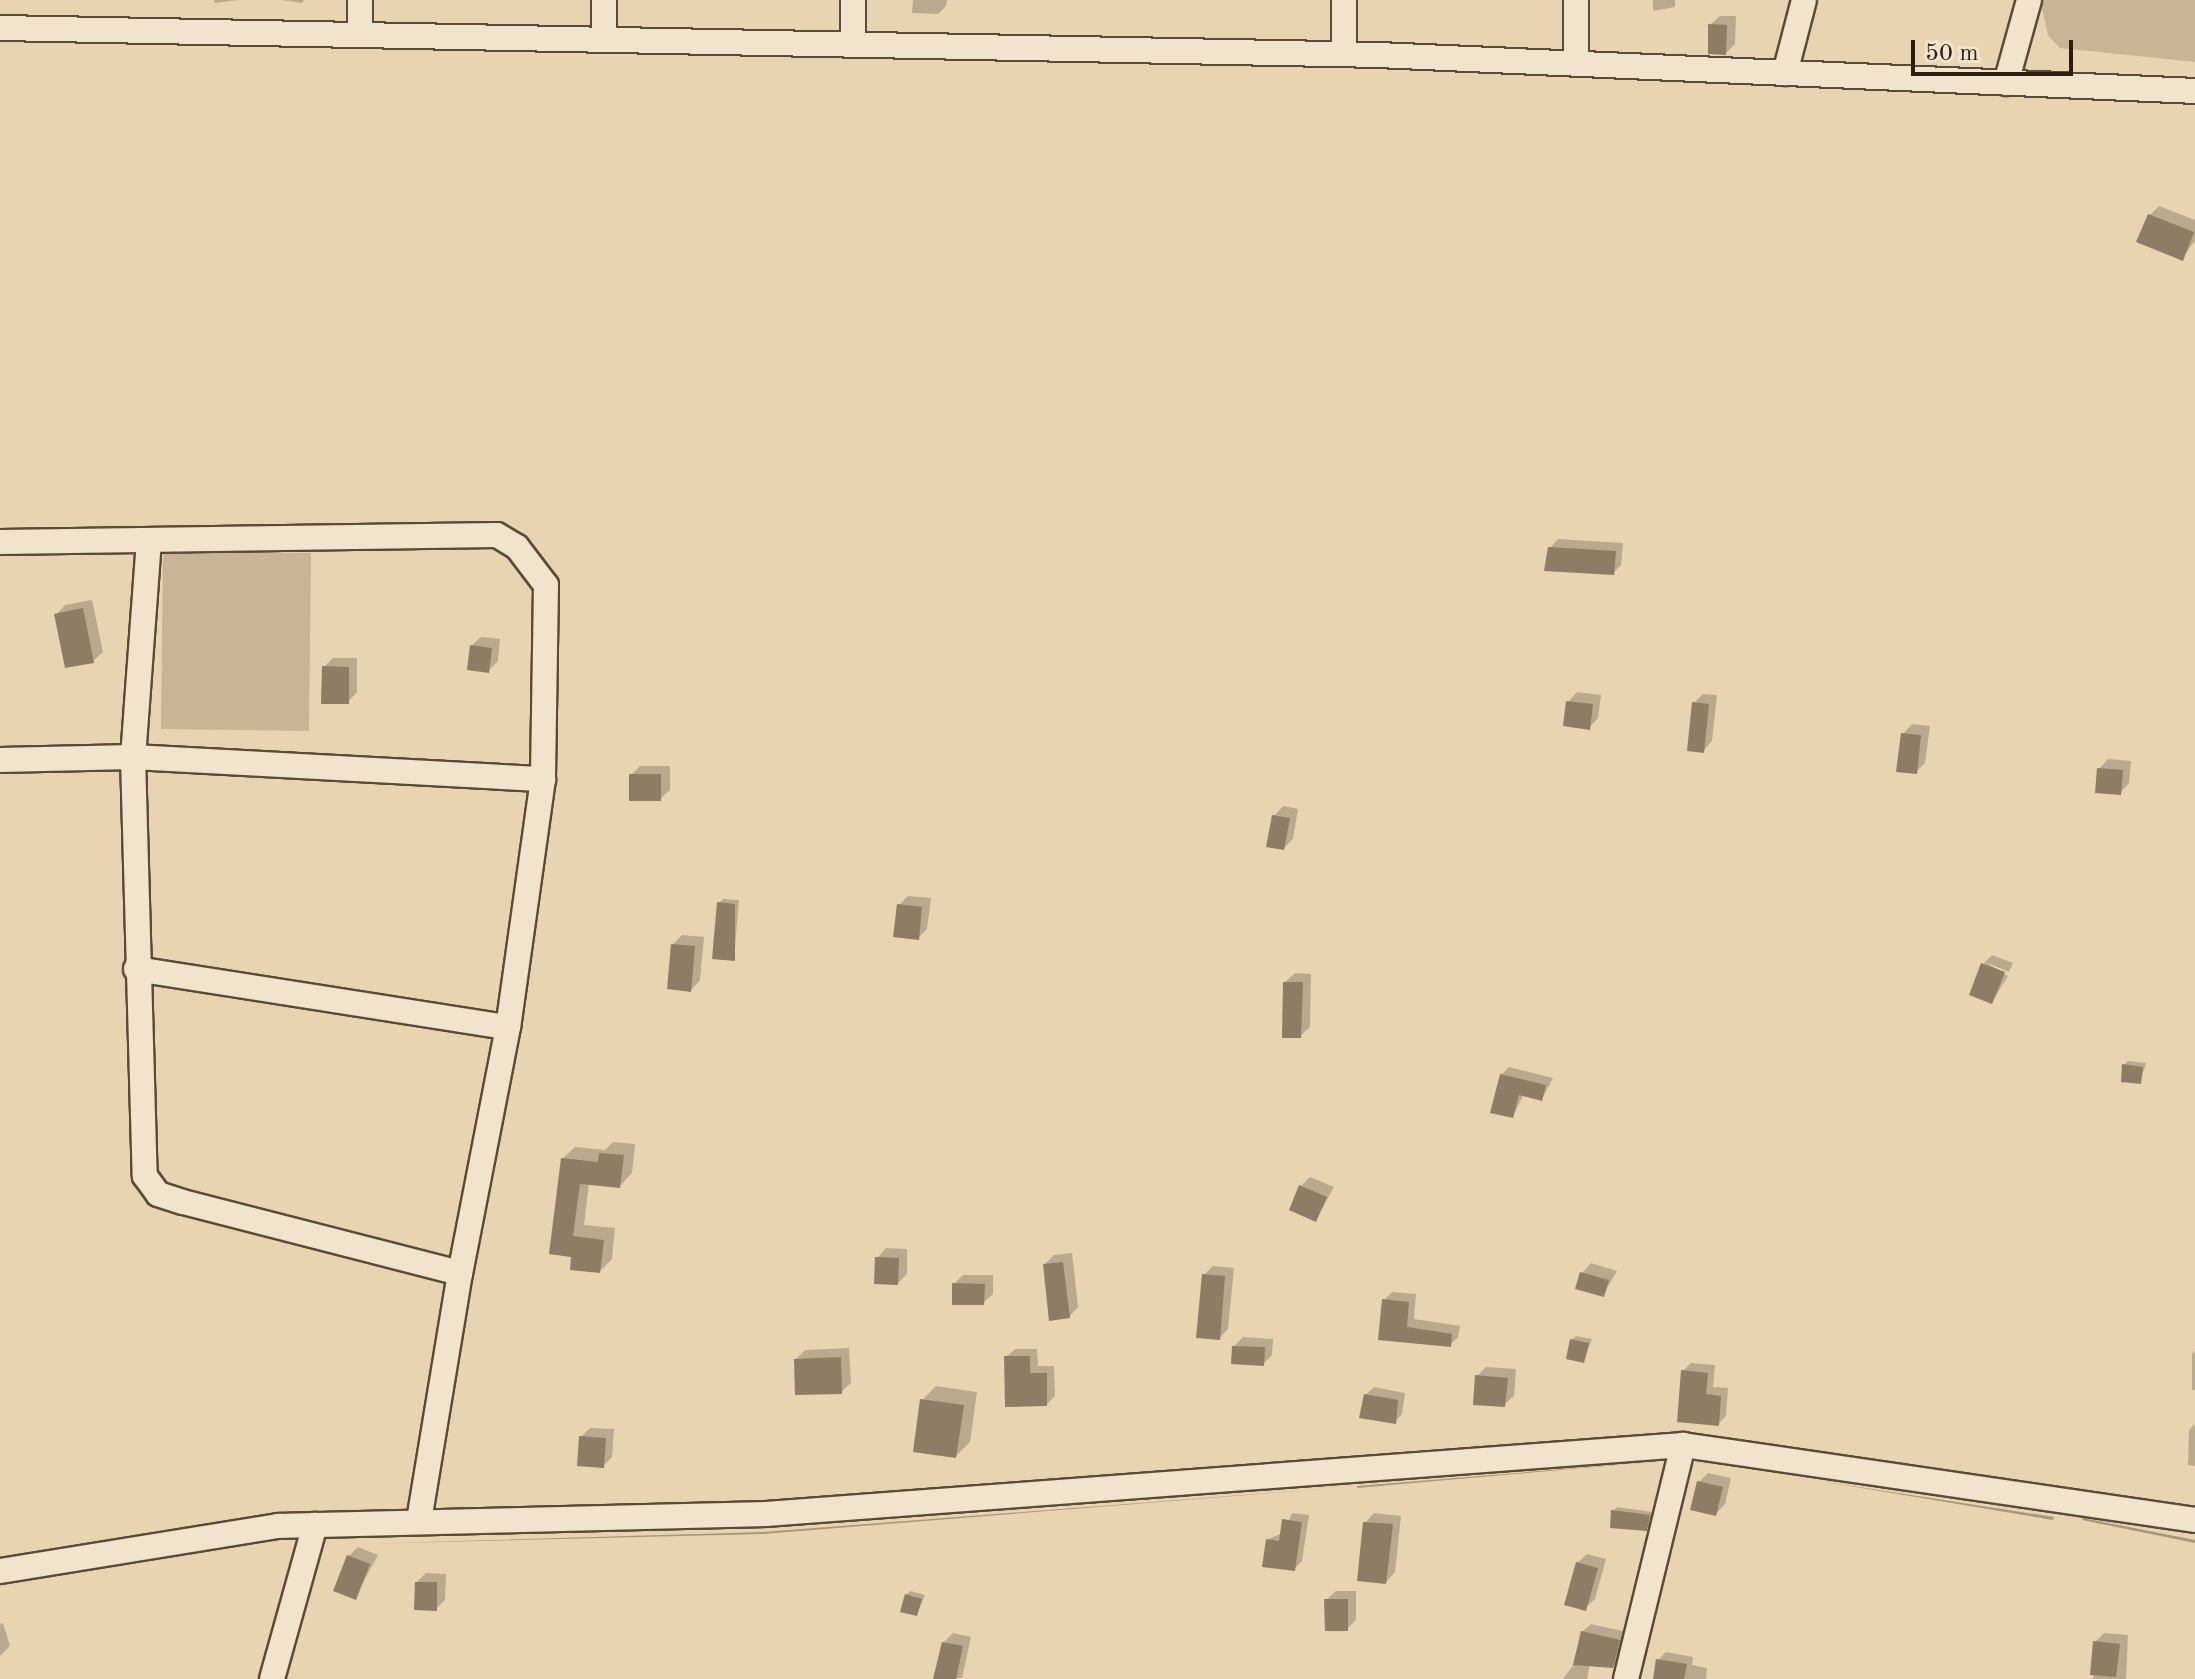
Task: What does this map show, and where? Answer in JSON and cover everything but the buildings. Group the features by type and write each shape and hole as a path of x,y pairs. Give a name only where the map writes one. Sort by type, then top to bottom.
{"street":[{"path":"360,0 360,35"},
{"path":"604,0 604,40"},
{"path":"853,0 853,45"},
{"path":"1344,0 1344,54"},
{"path":"1576,0 1576,64"},
{"path":"1785,73 1804,0"},
{"path":"2006,83 2029,0"},
{"path":"0,28 1344,54 2195,91"},
{"path":"0,542 497,535 517,547 546,585 543,779 508,1027 460,1273 419,1521"},
{"path":"149,540 133,757 136,969 145,1176 158,1194 460,1273"},
{"path":"0,760 133,757 543,779"},
{"path":"136,969 508,1027"},
{"path":"1626,1679 1683,1445"},
{"path":"0,1571 315,1525 766,1514 1683,1445 2195,1520"},
{"path":"272,1679 315,1525"}],"shaded area":[{"path":"2040,0 2195,0 2195,62 2060,48 2048,35"},
{"path":"163,551 311,553 309,731 161,729"},
{"path":"1662,1461 1357,1488 1357,1486"},
{"path":"1814,1480 2054,1517 2053,1520"},
{"path":"1333,1488 763,1534 361,1544 763,1532"},
{"path":"2082,1520 2195,1540 2195,1543"}]}
